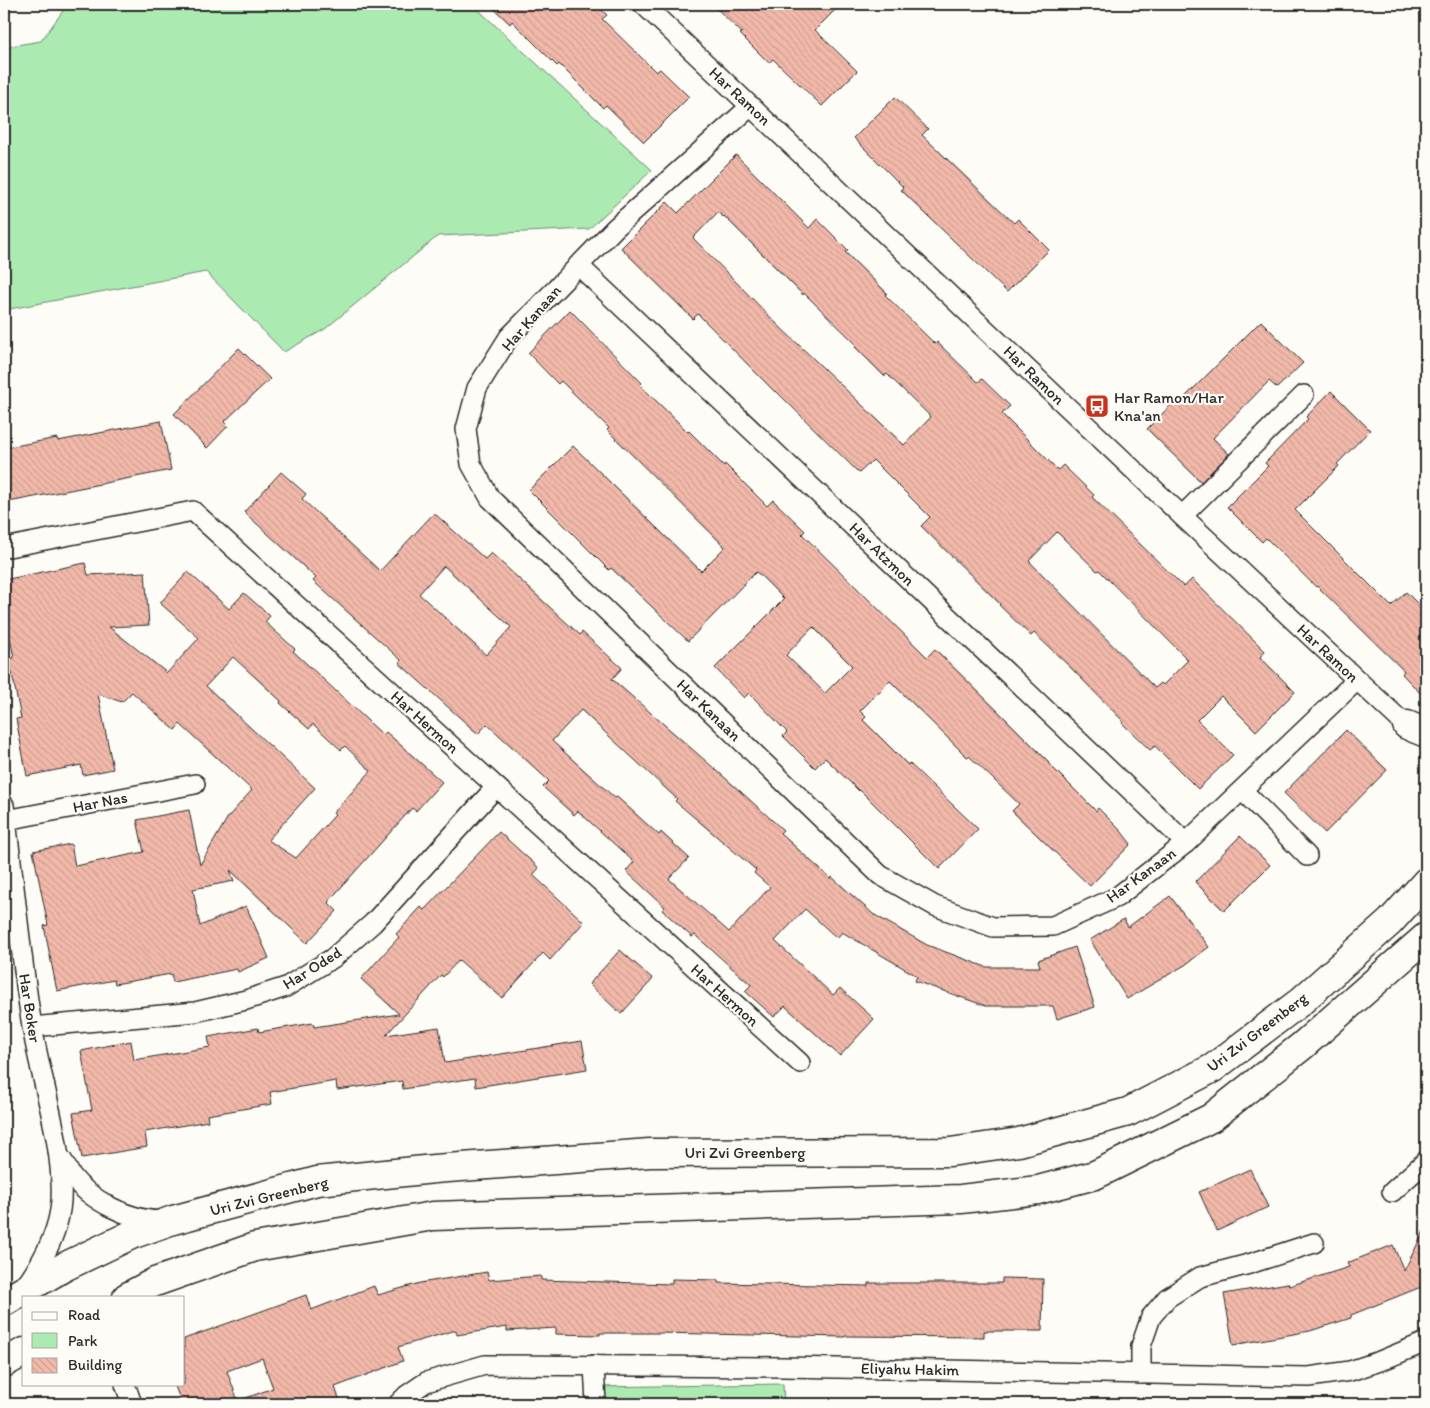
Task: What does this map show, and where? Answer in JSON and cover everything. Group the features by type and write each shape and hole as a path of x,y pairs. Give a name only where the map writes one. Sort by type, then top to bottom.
{"main road":[{"name":"Uri Zvi Greenberg","path":"12,1297 64,1267 131,1235 173,1220 317,1181 434,1169 650,1153 950,1152 1019,1142 1128,1112 1213,1068 1300,1002 1390,922 1426,882"},
{"path":"129,1296 155,1282 255,1247 433,1216 961,1199 1038,1190 1095,1175 1211,1118 1302,1046 1425,938"},
{"path":"4,1363 22,1353"}],"street":[{"name":"Har Ramon","path":"643,4 1182,516 1357,680 1416,729 1426,744"},
{"name":"Har Kanaan","path":"751,106 615,228 509,337 477,388 466,429 471,464 490,498 880,875 935,906 993,927 1053,926 1117,897 1186,843 1357,680"},
{"name":"Har Atzmon","path":"578,265 1186,843"},
{"path":"1182,516 1304,395"},
{"name":"Har Hermon","path":"4,548 192,512 800,1063"},
{"name":"Har Nas","path":"5,812 195,784"},
{"name":"Har Oded","path":"32,1027 195,1012 246,1000 286,987 334,958 373,923 496,787"},
{"path":"1242,790 1308,856"},
{"name":"Har Boker","path":"5,812 32,1027 61,1176 60,1204 56,1226 46,1251 36,1271 12,1297"},
{"name":"Har Boker","path":"57,1152 71,1174 87,1191 103,1203 141,1218 157,1221 173,1220"},
{"path":"1392,1192 1426,1160"},
{"path":"1142,1374 1141,1346 1151,1317 1167,1298 1200,1277 1250,1264 1314,1243"},
{"name":"Eliyahu Hakim","path":"398,1404 426,1382 485,1364 783,1367 1309,1377 1350,1371 1426,1342"},
{"path":"594,1365 596,1404"}],"green space":[{"path":"68,4 298,4 305,7 307,4 472,4 652,170 589,229 438,236 325,329 284,352 206,272 4,310 4,47 41,41"},
{"path":"783,1384 784,1404 596,1404 595,1387"}],"building":[{"path":"489,4 595,4 607,15 602,19 656,72 660,69 689,97 644,142 606,105 603,108 559,64 557,66 512,21 510,24"},
{"path":"712,4 841,4 815,30 857,71 822,106 773,59 769,63"},
{"path":"895,97 928,129 922,135 1014,223 1018,219 1049,250 1007,292 901,190 903,187 854,138"},
{"path":"736,155 809,228 817,219 848,250 845,252 887,293 885,295 935,344 937,342 978,382 982,379 1010,406 1002,414 1058,470 1063,465 1094,495 1092,497 1184,587 1192,579 1265,651 1260,657 1295,692 1256,731 1221,696 1197,720 1233,755 1198,789 1155,746 1150,750 1070,667 1034,633 1031,636 999,605 921,526 930,517 873,460 859,473 698,314 693,319 621,248 667,202 678,213","holes":["718,212 857,345 855,347 884,376 887,374 931,417 904,445 779,326 693,238","1057,532 1097,571 1099,570 1188,660 1163,685 1161,683 1155,688 1029,561"]},
{"path":"570,310 642,383 640,385 688,432 724,466 725,464 767,506 773,500 805,531 802,534 927,657 935,649 1096,811 1098,808 1131,844 1090,886 1012,811 1019,804 969,756 967,757 890,681 860,711 866,717 863,720 908,765 909,763 978,829 939,869 825,758 815,768 783,736 787,732 749,693 744,698 715,668 784,599 761,576 756,572 688,641 611,568 609,570 529,490 573,446 701,571 725,547 607,430 609,428 561,381 558,384 528,353","holes":["813,627 852,666 825,693 786,655"]},
{"path":"1261,321 1303,363 1277,388 1269,381 1213,438 1229,454 1201,482 1147,429 1175,401 1178,404"},
{"path":"239,348 270,379 224,422 228,426 207,448 174,414"},
{"path":"1331,391 1370,430 1337,464 1339,466 1295,510 1391,606 1406,592 1426,612 1426,699 1402,674 1404,671 1317,586 1266,538 1262,542 1227,507 1268,466 1265,463 1308,419 1306,417"},
{"path":"161,421 171,470 4,503 4,448 57,438 58,441"},
{"path":"281,472 306,494 302,499 380,571 434,513 485,559 491,553 580,635 582,632 622,668 612,679 740,791 783,830 780,833 873,914 927,945 986,967 1040,967 1038,960 1075,947 1095,1007 1057,1019 1053,1006 986,1006 915,981 917,976 842,932 837,938 805,909 775,941 833,995 840,988 874,1019 840,1056 785,1006 774,1017 745,991 751,985 695,935 692,937 662,910 665,907 626,871 634,862 578,811 574,815 543,787 549,781 487,724 478,734 399,663 401,660 313,581 316,578 244,512","holes":["444,566 511,627 486,655 419,594","581,710 677,799 675,801 756,870 754,873 770,887 729,932 669,879 689,858 661,832 659,835 617,797 615,798 552,741"]},
{"path":"85,563 88,575 145,572 149,625 109,627 167,673 199,638 160,603 188,572 229,609 244,593 270,616 265,622 295,649 293,651 383,735 386,732 442,782 416,811 412,808 328,902 337,911 307,943 230,870 234,881 193,889 200,926 246,906 269,958 238,972 237,969 173,982 171,974 115,984 114,980 57,991 44,926 48,925 33,851 71,844 75,866 144,852 137,820 189,810 200,865 228,817 252,790 180,724 175,730 132,692 122,702 98,694 113,769 83,775 81,765 27,776 16,719 21,718 9,659 14,658 4,606 4,580","holes":["233,657 281,701 280,703 309,729 313,724 341,750 345,746 371,771 296,858 268,840 315,788 206,686"]},
{"path":"1346,730 1387,770 1325,833 1284,793"},
{"path":"499,832 539,868 533,875 584,922 550,960 543,953 502,998 459,960 443,977 441,975 386,1035 439,1027 445,1063 582,1041 587,1069 476,1087 475,1078 403,1089 402,1081 337,1090 336,1081 270,1092 272,1104 207,1115 208,1121 145,1132 147,1147 82,1158 73,1113 92,1110 81,1051 131,1041 134,1060 210,1047 208,1037 258,1028 259,1032 313,1023 314,1027 399,1014 361,979 399,937 396,934 421,907 424,910"},
{"path":"1240,836 1270,865 1224,911 1195,882"},
{"path":"1170,896 1209,947 1185,965 1127,999 1090,940 1124,919 1128,927"},
{"path":"620,950 653,979 621,1014 589,984"},
{"path":"1250,1169 1268,1207 1217,1231 1199,1192"},
{"path":"1426,1227 1426,1285 1351,1315 1351,1318 1310,1331 1233,1345 1224,1294 1288,1283 1289,1286 1349,1267 1347,1263 1393,1245 1404,1271"},
{"path":"487,1272 489,1280 541,1276 541,1280 672,1284 672,1279 718,1280 718,1283 868,1286 868,1283 1002,1283 1002,1278 1043,1279 1042,1331 984,1331 984,1337 845,1337 659,1333 556,1334 556,1328 507,1331 507,1327 457,1335 456,1330 398,1347 403,1361 335,1387 341,1404 182,1404 175,1386 185,1386 185,1339 306,1295 311,1310 374,1286 378,1295 420,1283","holes":["262,1358 273,1388 238,1401 227,1371"]}],"place":[{"name":"Har Ramon/Har Kna'an","path":"1097,406"}]}
